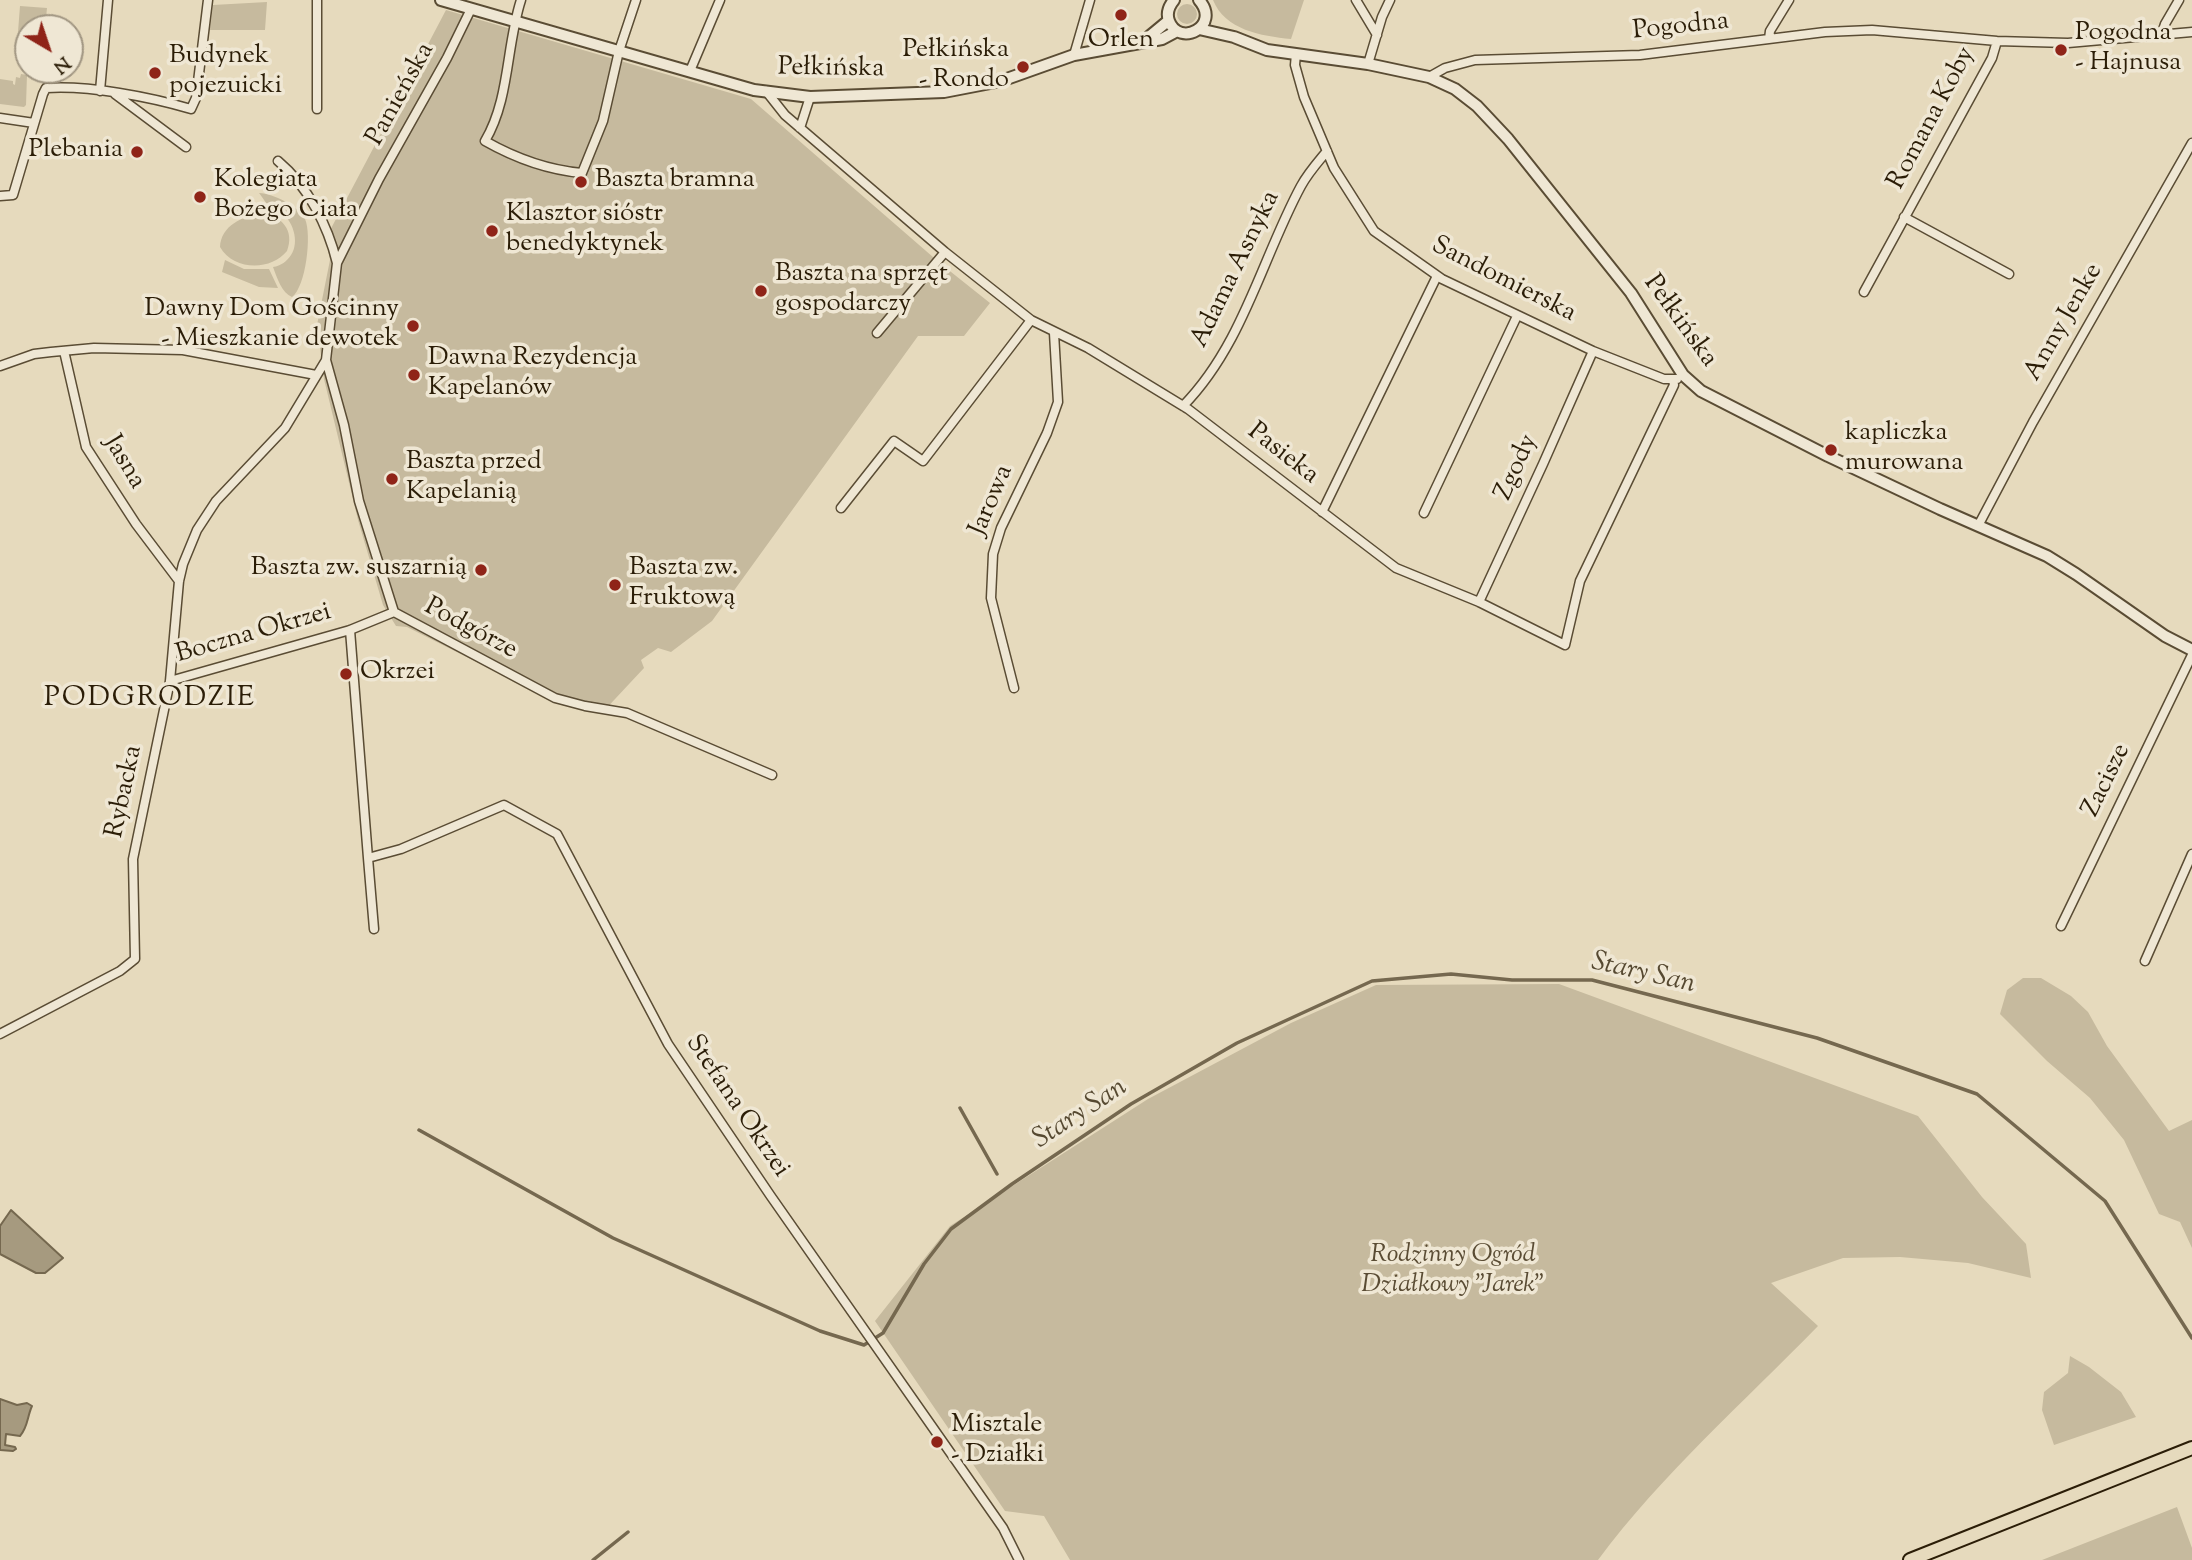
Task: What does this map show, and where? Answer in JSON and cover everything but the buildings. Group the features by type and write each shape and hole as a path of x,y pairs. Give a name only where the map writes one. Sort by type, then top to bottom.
{"main road":[{"path":"1910,1560 2192,1448"}],"street":[{"path":"100,91 108,0"},
{"path":"0,197 13,195 46,88 112,92 164,101 191,109 196,98 208,0"},
{"path":"317,0 317,109"},
{"name":"Pełkińska","path":"441,0 766,91 810,97 944,92 1000,82 1074,55 1162,39 1177,31 1188,34 1199,29 1234,37 1267,50 1368,64 1429,77 1455,89 1470,100 1508,139 1631,293 1678,377 1720,402 2060,563 2192,653"},
{"path":"520,0 514,21 505,85 485,141 501,150 557,171 582,173 603,121 619,51 636,0"},
{"path":"690,71 720,0"},
{"path":"1074,55 1090,0"},
{"path":"1199,0 1206,16 1199,29"},
{"path":"1356,0 1377,35"},
{"path":"1368,64 1390,0"},
{"path":"1769,39 1770,31 1789,0"},
{"path":"2161,36 2165,23 2179,0"},
{"path":"1168,3 1168,21 1177,31"},
{"name":"Panieńska","path":"326,360 337,263 471,9"},
{"name":"Pełkińska","path":"1206,16 1234,37"},
{"name":"Pełkińska","path":"1142,42 1168,21"},
{"name":"Pogodna","path":"1429,77 1445,68 1475,60 1640,55 1825,32 1872,30 1997,41 2068,43 2192,32"},
{"name":"Romana Koby","path":"1864,292 1992,58 1997,41"},
{"name":"Sandomierska","path":"1296,54 1295,65 1304,97 1326,151 1374,231 1437,276 1517,316 1593,351 1664,379 1678,377"},
{"name":"Pasieka","path":"766,91 785,116 945,252 1031,320 1088,348 1183,405 1396,568 1479,602 1564,645 1580,581 1678,377"},
{"path":"112,92 186,147"},
{"path":"800,128 810,97"},
{"path":"0,118 34,123"},
{"name":"Anny Jenke","path":"1978,526 2033,422 2192,143"},
{"name":"Adama Asnyka","path":"1183,405 1201,387 1216,365 1250,301 1302,184 1326,151"},
{"path":"278,161 292,172 331,237 337,263"},
{"name":"Romana Koby","path":"1904,217 2009,274"},
{"path":"877,333 945,252"},
{"path":"1322,512 1437,276"},
{"path":"1424,513 1517,316"},
{"path":"841,508 894,441 923,461 1031,320"},
{"name":"Jarowa","path":"1014,688 991,598 993,554 1001,528 1047,433 1058,402 1054,333"},
{"path":"0,366 34,354 94,348 183,350 316,375"},
{"name":"Jasna","path":"64,351 86,447 136,524 179,581"},
{"name":"Zgody","path":"1479,602 1544,464 1593,351"},
{"name":"Rybacka","path":"0,1034 120,971 135,959 133,859 170,681 183,564 197,530 216,501 285,428 326,360"},
{"name":"Podgórze","path":"326,360 344,425 359,501 394,612 555,698 627,713 772,775"},
{"path":"374,929 350,630 394,612"},
{"name":"Boczna Okrzei","path":"170,681 350,630"},
{"name":"Zacisze","path":"2061,926 2192,653"},
{"name":"Stefana Okrzei","path":"368,858 401,849 504,805 557,834 668,1044 1003,1528 1019,1560"},
{"path":"2145,961 2192,854"}],"green space":[{"path":"1213,0 1304,0 1291,39 1256,33 1235,25 1226,18"},
{"path":"267,2 265,30 210,30 213,5"},
{"path":"1187,4 1194,7 1197,14 1194,21 1187,24 1180,21 1177,14 1180,7"},
{"path":"20,6 47,8 46,14 19,14"},
{"path":"446,10 751,99 941,264 990,303 964,336 918,336 712,621 671,652 658,648 641,660 644,668 601,714 562,705 407,627 396,626 383,605 358,520 324,379 317,325 330,260 326,238"},
{"path":"0,79 13,81 15,85 27,84 26,105 0,104"},
{"path":"259,193 285,201 305,219 308,236 304,272 292,297 283,289 273,267 284,263 294,250 294,231 288,219 279,211 271,209"},
{"path":"261,214 275,217 285,225 289,237 287,251 280,258 262,265 234,261 220,247 224,233 234,223"},
{"path":"225,260 244,269 269,269 278,288 259,287 222,272"},
{"path":"2023,978 2041,978 2071,996 2088,1012 2107,1046 2169,1131 2192,1120 2192,1248 2180,1222 2159,1214 2124,1140 2090,1098 2047,1061 2000,1014 2007,990"},
{"name":"Rodzinny Ogród Działkowy \"Jarek\"","path":"1559,984 1918,1116 1982,1197 2026,1244 2031,1278 1968,1263 1900,1257 1843,1258 1771,1283 1818,1326 1676,1468 1598,1560 1070,1560 1044,1516 1005,1511 875,1321 950,1226 1148,1099 1291,1023 1376,985"},
{"path":"2070,1356 2121,1392 2136,1417 2054,1445 2042,1410 2044,1392 2068,1373"},
{"path":"2177,1507 2192,1548 2192,1560 2042,1560"}],"shaded area":[{"path":"11,1210 63,1258 45,1273 36,1273 0,1254 0,1226"},
{"path":"0,1399 17,1405 27,1403 32,1406 23,1433 20,1436 6,1434 5,1445 15,1447 13,1451 0,1450"}],"waterway":[{"name":"Stary San","path":"419,1130 613,1238 820,1331 864,1345 883,1333 924,1264 951,1229 1012,1184 1131,1104 1237,1043 1372,981 1451,974 1512,980 1592,980 1817,1038 1977,1094 2105,1201 2192,1338"},
{"path":"960,1108 997,1174"},
{"path":"593,1560 628,1532"}],"place":[{"name":"Orlen","path":"1121,15"},
{"name":"Pogodna - Hajnusa","path":"2061,50"},
{"name":"Pełkińska - Rondo","path":"1023,67"},
{"name":"Budynek pojezuicki","path":"155,73"},
{"name":"Plebania","path":"137,152"},
{"name":"Baszta bramna","path":"581,182"},
{"name":"Kolegiata Bożego Ciała","path":"200,197"},
{"name":"Klasztor sióstr benedyktynek","path":"492,231"},
{"name":"Baszta na sprzęt gospodarczy","path":"761,291"},
{"name":"Dawny Dom Gościnny - Mieszkanie dewotek","path":"413,326"},
{"name":"Dawna Rezydencja Kapelanów","path":"414,375"},
{"name":"kapliczka murowana","path":"1831,450"},
{"name":"Baszta przed Kapelanią","path":"392,479"},
{"name":"Baszta zw. suszarnią","path":"481,570"},
{"name":"Baszta zw. Fruktową","path":"615,585"},
{"name":"Okrzei","path":"346,674"},
{"name":"Misztale - Działki","path":"937,1442"}],"district":[{"name":"PODGRODZIE","path":"150,700"}]}
